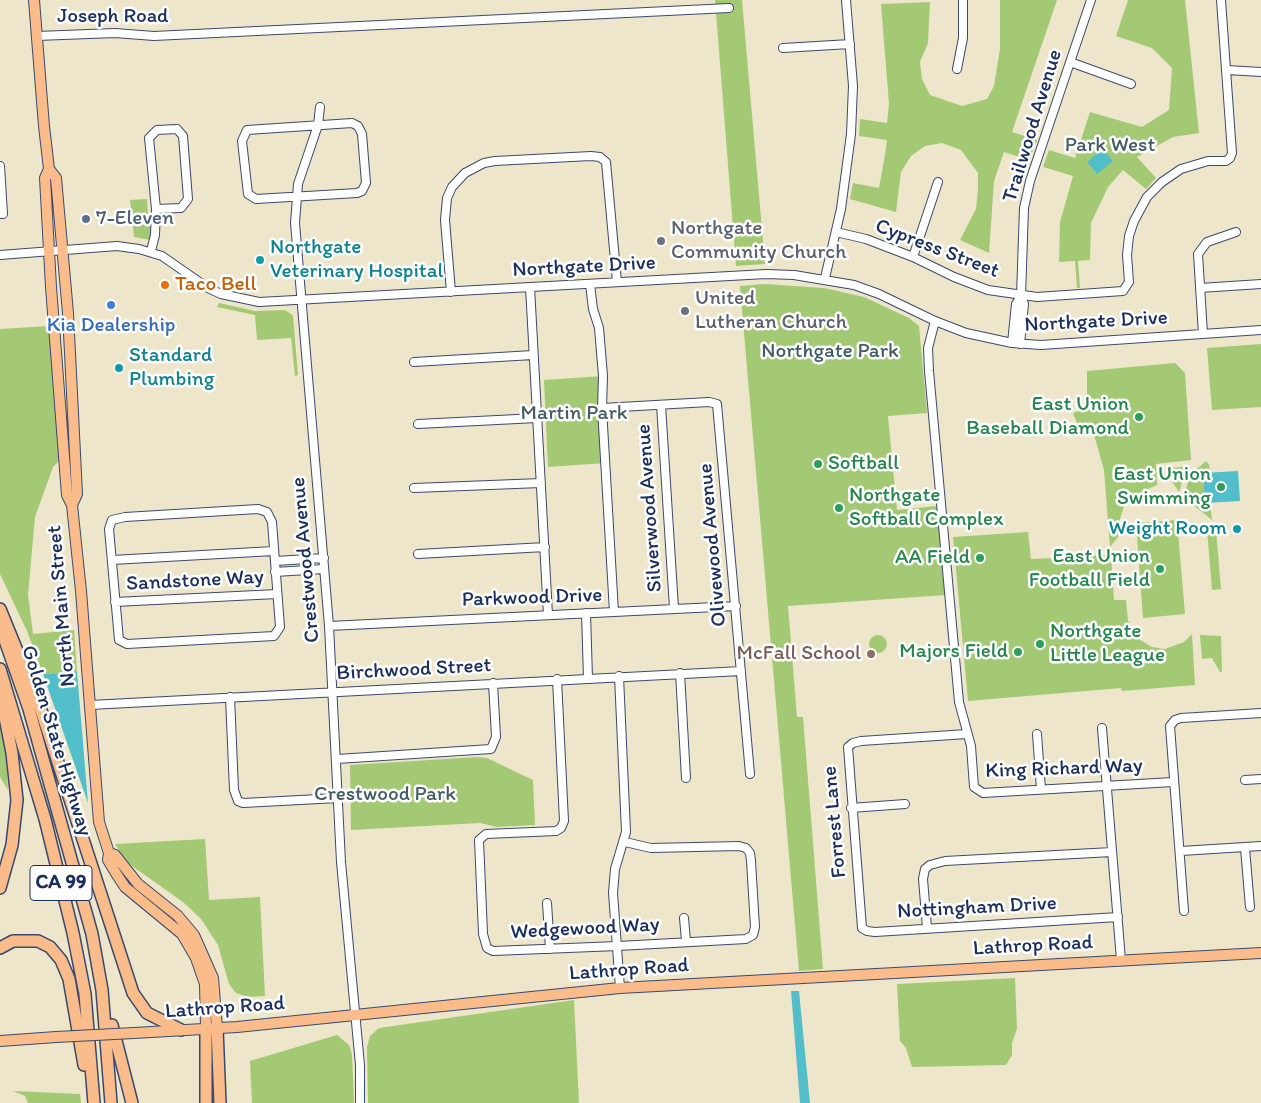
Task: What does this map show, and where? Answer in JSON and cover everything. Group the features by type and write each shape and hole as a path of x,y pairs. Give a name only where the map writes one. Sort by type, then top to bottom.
{"highway":[{"path":"0,609 40,707 133,993 148,1013 180,1030"},
{"name":"Golden State Highway","path":"0,626 26,702 80,886 92,934 102,990 111,1103"},
{"name":"Golden State Highway","path":"0,669 45,819 73,933 85,994 94,1103"},
{"path":"0,692 13,760 17,800 12,845 0,888"},
{"path":"0,948 13,941 38,941 55,952 65,967 82,1054 88,1103"},
{"path":"102,990 132,1103"},
{"path":"206,1103 212,1028"},
{"path":"212,1028 220,1103"}],"main road":[{"name":"North Main Street","path":"34,0 50,169 56,178 62,250 77,494 72,505"},
{"name":"North Main Street","path":"50,169 45,178 67,495 72,505 99,822 109,853 116,855 138,884 178,916 194,934 202,948 213,978 212,1028"},
{"name":"Lathrop Road","path":"0,1041 212,1028 620,988 1261,953"}],"street":[{"path":"825,278 836,232 852,121 853,86 846,0"},
{"path":"957,69 963,38 963,0"},
{"name":"Trailwood Avenue","path":"1016,343 1024,304 1021,296 1024,208 1030,181 1092,0"},
{"path":"1221,0 1227,70 1261,72"},
{"name":"Joseph Road","path":"37,36 115,33 164,35 729,8"},
{"path":"783,48 850,44"},
{"path":"1070,62 1131,84"},
{"name":"Cypress Street","path":"836,232 866,239 913,256 970,284 1021,296 1115,294 1123,291 1128,286 1129,236 1134,221 1147,197 1162,182 1181,169 1195,164 1230,158 1232,153 1232,132 1227,70"},
{"name":"Crestwood Avenue","path":"320,107 318,125 296,196 295,223 334,692 342,862 361,1078 360,1103"},
{"path":"352,124 360,129 365,186 357,193 256,198 248,194 243,135 250,129 318,125 352,124"},
{"path":"151,251 156,235 156,209 149,138 157,130 177,129 184,136 188,199 181,208 156,209"},
{"path":"451,292 445,208 452,187 464,173 484,163 495,161 591,156 606,162 617,282"},
{"path":"0,166 2,214"},
{"path":"913,256 938,182"},
{"path":"1204,334 1198,254 1200,248 1212,239 1236,232"},
{"name":"Northgate Drive","path":"0,255 117,246 151,251 179,266 202,284 221,294 259,302 766,274 825,278 854,285 879,294 935,322 966,333 1016,343 1041,345 1261,330"},
{"path":"590,284 593,309 599,328 614,612"},
{"path":"1200,288 1261,284"},
{"path":"530,288 548,615"},
{"name":"King Richard Way","path":"935,322 928,348 929,372 959,702 970,746 974,787 980,793 1173,782"},
{"path":"414,362 533,355"},
{"name":"Olivewood Avenue","path":"661,405 709,402 717,404 750,774"},
{"path":"602,408 661,405"},
{"name":"Silverwood Avenue","path":"661,405 674,608"},
{"path":"418,424 537,418"},
{"path":"414,488 541,483"},
{"path":"258,509 267,512 271,519 274,551 280,627 278,633 274,636 261,638 123,644 119,640 112,560 109,529 112,520 145,515 258,509"},
{"path":"418,554 545,547"},
{"path":"112,560 274,551"},
{"path":"274,561 324,558"},
{"path":"275,572 324,569"},
{"name":"Sandstone Way","path":"115,602 276,594"},
{"name":"Parkwood Drive","path":"329,626 736,606"},
{"path":"586,613 588,678"},
{"name":"Birchwood Street","path":"90,705 557,679 741,671"},
{"path":"680,673 686,778"},
{"path":"619,676 625,842 614,878 620,988"},
{"name":"Wedgewood Way","path":"557,679 564,821 561,828 556,831 486,834 479,840 483,934 487,948 493,951 618,946 686,940 746,939 754,935 755,920 748,850 739,846 675,849 651,848 625,842"},
{"path":"337,759 489,750 495,744 496,737 493,683"},
{"path":"230,697 234,790 238,801 338,798"},
{"path":"1184,911 1181,851 1173,782 1170,726 1175,720 1187,718 1261,713"},
{"path":"1102,728 1121,960"},
{"name":"Forrest Lane","path":"859,905 847,750 850,744 967,734"},
{"path":"1037,734 1041,789"},
{"path":"1245,780 1261,779"},
{"path":"851,808 905,804"},
{"path":"1181,851 1261,846"},
{"path":"1245,848 1250,907"},
{"path":"927,928 924,872 934,864 1112,852"},
{"path":"547,903 550,948"},
{"name":"Nottingham Drive","path":"859,905 860,924 867,931 1118,917"},
{"name":"Wedgewood Way","path":"684,918 686,940"}],"green space":[{"path":"715,0 742,0 765,264 736,266"},
{"path":"1000,0 1057,0 1012,132 1037,140 1029,160 1004,152 994,181 989,253 960,240 976,209 978,189 978,173 961,150 942,143 925,146 911,156 901,172 896,212 850,199 853,183 879,188 885,155 887,140 859,136 860,119 887,123 889,104 881,4 930,2 928,43 920,62 922,79 930,95 962,106 987,99 994,86 1000,49"},
{"name":"Park West","path":"1128,0 1185,0 1199,133 1173,137 1137,157 1156,178 1146,189 1123,170 1108,187 1091,223 1090,260 1078,261 1080,288 1077,288 1075,261 1059,262 1060,222 1073,176 1043,167 1049,150 1075,158 1090,112 1142,127 1169,110 1172,68 1152,48 1116,36"},
{"path":"147,199 148,216 154,215 150,240 134,237 130,200"},
{"name":"Northgate Park","path":"765,284 824,288 864,297 909,318 919,326 927,413 888,416 897,510 937,506 946,595 788,606 797,717 803,717 823,969 799,971 740,286"},
{"path":"219,303 255,311 285,310 291,314 293,316 298,375 295,376 291,338 257,340 255,315 217,307"},
{"path":"50,326 60,460 53,467 35,517 28,595 33,634 74,630 77,672 43,674 27,631 0,574 0,329"},
{"path":"1261,344 1261,407 1212,410 1207,348"},
{"name":"East Union Baseball Diamond","path":"1175,363 1185,373 1191,460 1156,464 1157,485 1135,495 1124,506 1118,525 1118,537 1110,547 1104,470 1091,426 1080,431 1073,413 1087,408 1087,371"},
{"name":"Martin Park","path":"603,376 606,463 548,467 544,380"},
{"path":"1206,461 1210,472 1203,473 1205,503 1210,503 1212,520 1191,503 1186,488 1191,474"},
{"path":"1190,466 1184,476 1179,492 1173,483 1171,468"},
{"name":"East Union Football Field","path":"1177,520 1185,614 1143,618 1136,523"},
{"path":"1216,529 1221,589 1212,590 1207,530"},
{"name":"Northgate Little League","path":"1028,532 1031,559 1111,555 1114,600 1126,600 1128,620 1137,638 1152,647 1165,649 1184,642 1192,634 1195,685 1122,691 1121,688 968,701 953,537"},
{"path":"878,635 886,640 887,644 882,652 878,653 870,648 869,644 874,636"},
{"path":"1200,635 1221,636 1222,672 1220,672 1212,658 1202,659"},
{"path":"0,723 6,754 8,790 0,777"},
{"name":"Crestwood Park","path":"477,757 487,758 533,780 535,825 497,827 480,823 351,830 350,765"},
{"path":"205,839 209,900 260,897 265,996 248,997 236,993 229,984 218,945 201,919 183,902 132,866 115,844"},
{"path":"1015,978 1017,1029 1012,1043 1012,1055 1006,1065 912,1067 906,1048 900,1041 897,984"},
{"path":"574,1000 579,1103 368,1103 367,1047 370,1036 379,1028"},
{"path":"337,1035 349,1045 352,1054 354,1103 252,1103 250,1061"},
{"path":"13,1091 80,1094 81,1103 28,1103 25,1096"}],"water":[{"path":"1103,149 1113,161 1097,174 1087,162"},
{"name":"East Union Swimming","path":"1238,471 1240,501 1205,503 1203,473"},
{"path":"77,672 88,803 43,674"},
{"path":"791,991 799,991 810,1103 800,1103"}],"place":[{"name":"7-Eleven","path":"86,219"},
{"name":"Northgate Community Church","path":"661,241"},
{"name":"Northgate Veterinary Hospital","path":"260,260"},
{"name":"Taco Bell","path":"165,285"},
{"name":"Kia Dealership","path":"111,305"},
{"name":"United Lutheran Church","path":"685,311"},
{"name":"Standard Plumbing","path":"119,368"},
{"name":"East Union Baseball Diamond","path":"1139,417"},
{"name":"Softball","path":"818,464"},
{"name":"East Union Swimming","path":"1221,487"},
{"name":"Northgate Softball Complex","path":"839,508"},
{"name":"Weight Room","path":"1237,529"},
{"name":"AA Field","path":"980,558"},
{"name":"East Union Football Field","path":"1160,569"},
{"name":"Northgate Little League","path":"1040,644"},
{"name":"Majors Field","path":"1018,652"},
{"name":"McFall School","path":"871,654"}]}
